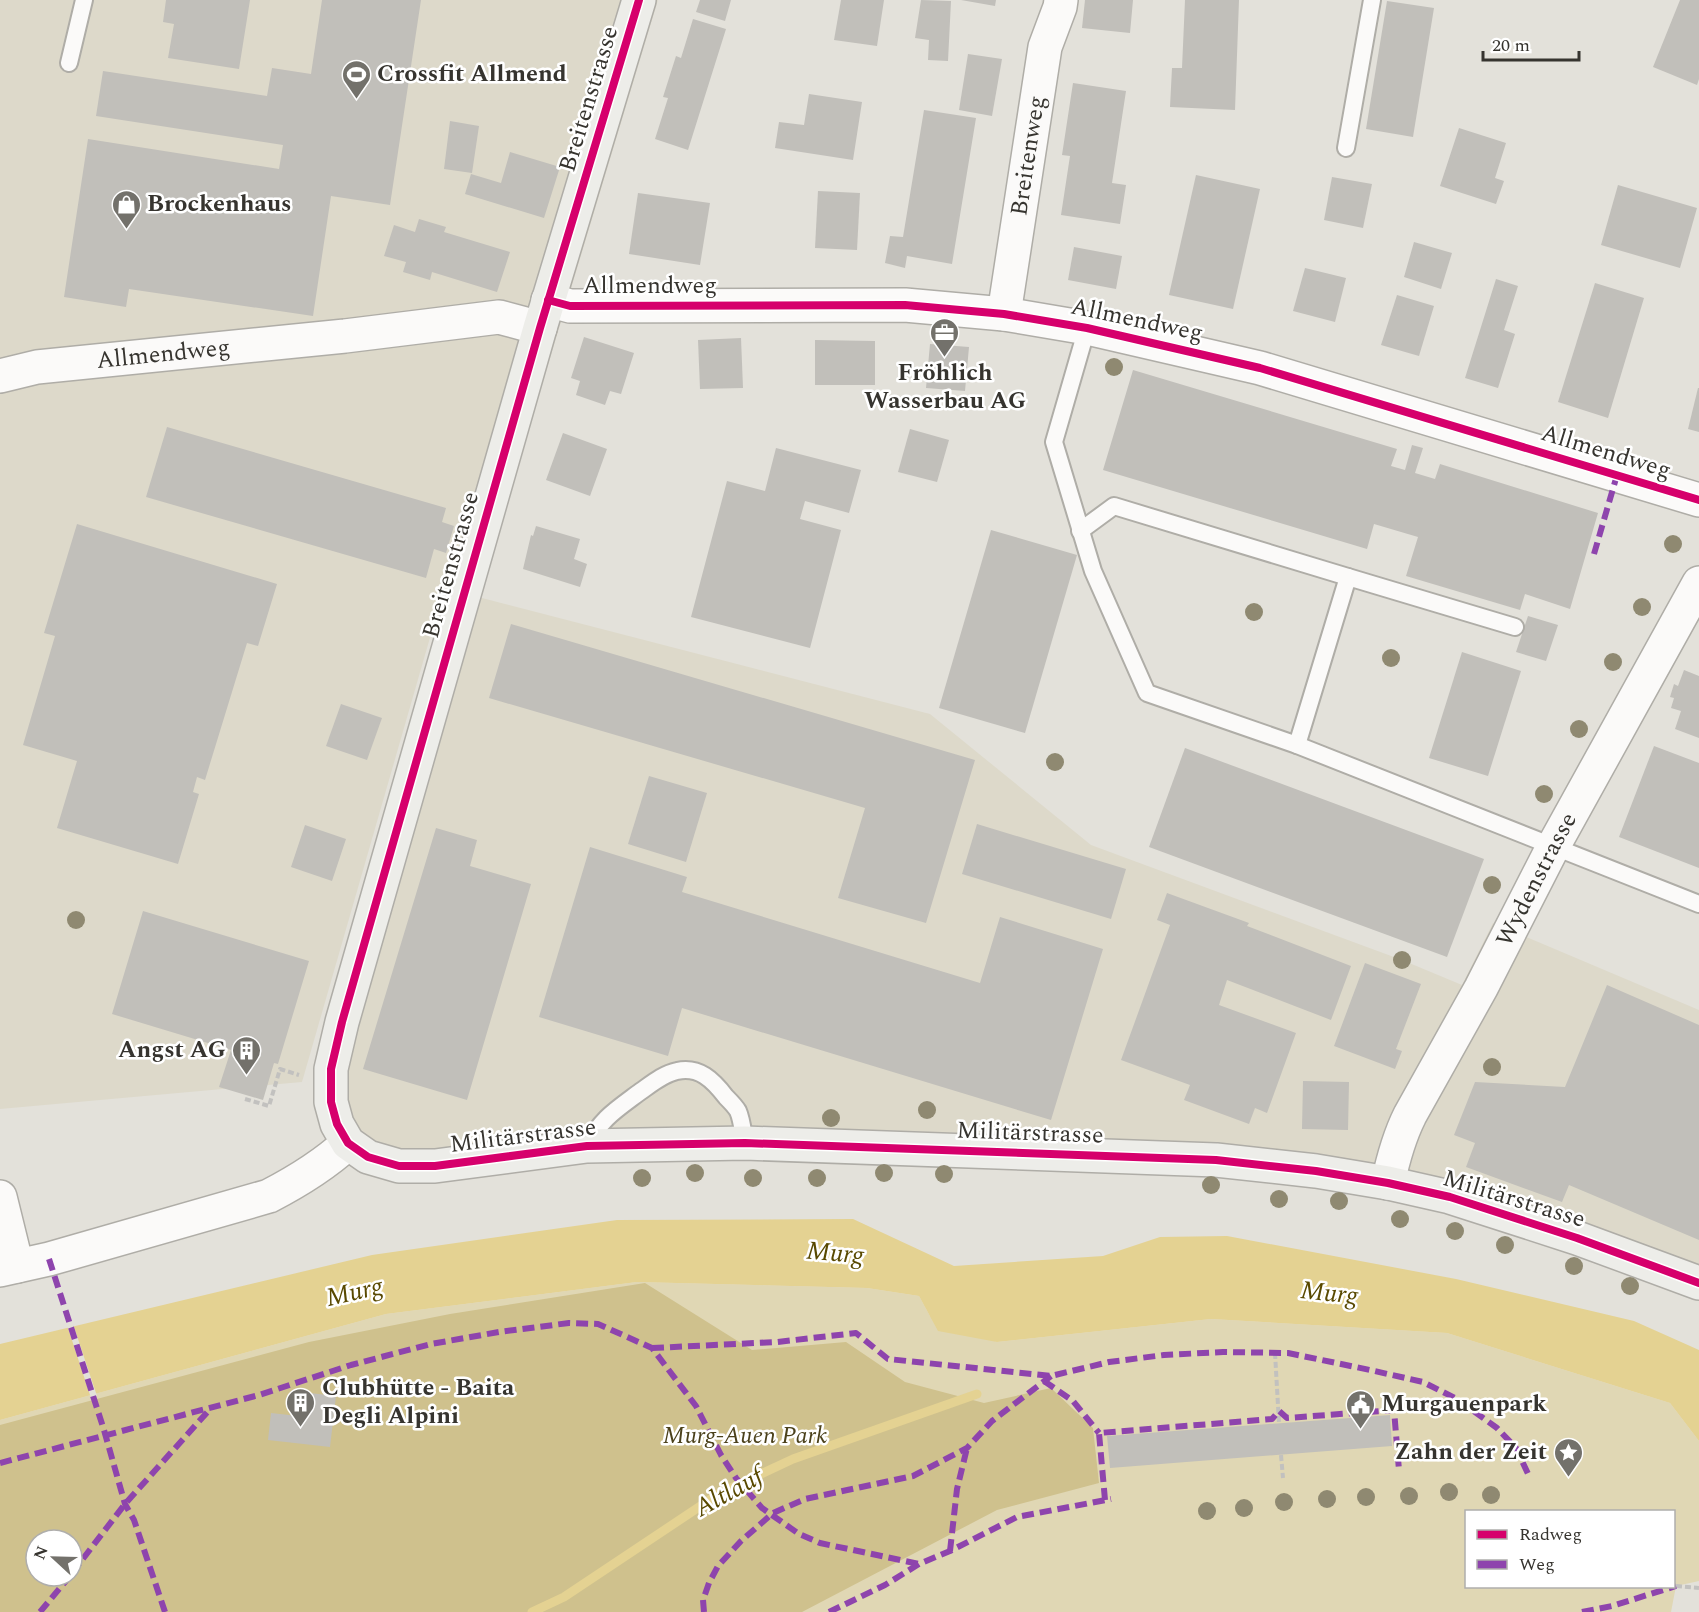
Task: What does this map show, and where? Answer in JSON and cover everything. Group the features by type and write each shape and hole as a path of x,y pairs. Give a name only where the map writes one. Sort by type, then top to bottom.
{"street":[{"name":"Breitenstrasse","path":"348,1143 338,1124 331,1102 331,1069 339,1031 544,314 639,0"},
{"name":"Breitenweg","path":"1004,314 1045,47 1061,0"},
{"name":"Allmendweg","path":"0,376 37,367 544,314 570,306 904,305 1004,314 1087,328 1260,368 1699,500"},
{"name":"Wydenstrasse","path":"1389,1183 1393,1158 1402,1131 1554,845 1699,583"},
{"name":"Militärstrasse","path":"348,1143 368,1157 399,1166 435,1166 587,1146 745,1143 1216,1161 1316,1171 1389,1183 1450,1197 1699,1283"},
{"path":"0,1197 9,1268 60,1256 269,1196 325,1164 348,1143"}],"lane":[{"path":"69,63 84,0"},
{"path":"1346,148 1372,0"},
{"path":"1087,328 1054,442 1093,571 1147,693 1297,745 1699,904"},
{"path":"1080,531 1114,506 1515,627"},
{"path":"1297,745 1348,577"},
{"path":"587,1146 595,1129 608,1114 664,1076 675,1071 688,1070 700,1072 711,1078 738,1111 745,1143"}],"path":[{"path":"245,1099 269,1106 280,1070 300,1076"},
{"path":"1275,1353 1279,1423"},
{"path":"1281,1455 1283,1479"},
{"path":"1676,1586 1699,1588"}],"shaded area":[{"path":"0,0 658,0 478,597 444,589 302,1082 0,1109"},
{"path":"478,597 930,714 1091,845 1402,960 1462,985 1493,923 1699,1010 1699,1283 1389,1183 805,1144 399,1166 337,1124 352,1044"}],"green space":[{"name":"Murg-Auen Park","path":"637,1282 867,1288 919,1296 930,1316 997,1342 1211,1319 1447,1333 1670,1403 1699,1441 1699,1581 1676,1586 1671,1612 0,1612 0,1420 386,1314"},
{"path":"645,1283 752,1350 846,1342 905,1382 984,1403 1051,1388 1093,1428 1099,1483 997,1510 802,1612 0,1612 0,1425 309,1342 450,1314"}],"water":[{"name":"Murg","path":"853,1219 954,1266 1103,1256 1160,1237 1227,1236 1456,1279 1634,1321 1699,1350 1699,1441 1670,1403 1447,1333 1211,1319 997,1342 938,1331 919,1296 867,1288 637,1282 386,1314 0,1420 0,1344 372,1255 617,1220"}],"pier":[{"path":"73,1324 97,1396 91,1398 67,1325"}],"building":[{"path":"166,0 250,0 239,69 168,58 174,24 163,22"},
{"path":"322,0 421,0 390,205 331,196 313,316 129,289 126,307 64,297 88,139 279,169 283,145 96,116 103,71 267,96 272,68 311,74"},
{"path":"700,0 731,0 725,21 696,12"},
{"path":"841,0 884,0 877,46 834,40"},
{"path":"921,0 951,1 948,61 928,60 929,40 915,38"},
{"path":"961,0 996,0 995,6"},
{"path":"1085,0 1133,0 1130,33 1082,28"},
{"path":"1185,0 1239,0 1235,110 1170,107 1172,68 1182,68"},
{"path":"1680,0 1699,0 1699,79 1697,85 1653,67"},
{"path":"1387,1 1434,8 1413,137 1366,129"},
{"path":"693,19 726,29 688,150 655,139 668,98 663,97 676,56 681,58"},
{"path":"968,54 1002,59 992,116 959,110"},
{"path":"1073,83 1126,91 1112,183 1126,185 1120,224 1061,215 1070,156 1062,155"},
{"path":"809,94 862,102 853,160 775,148 779,122 804,125"},
{"path":"924,110 976,118 952,264 907,256 905,268 885,263 890,236 903,237"},
{"path":"450,121 479,126 472,173 444,169"},
{"path":"1459,128 1506,143 1495,178 1504,181 1496,204 1440,186"},
{"path":"510,152 560,167 544,218 465,194 471,174 501,183"},
{"path":"1196,175 1260,189 1233,309 1169,295"},
{"path":"1332,177 1372,184 1363,228 1324,220"},
{"path":"1618,185 1697,208 1680,268 1601,245"},
{"path":"818,191 860,193 857,250 815,248"},
{"path":"638,193 710,203 700,265 629,254"},
{"path":"419,219 446,227 444,232 510,252 497,292 432,272 430,280 403,272 406,262 384,256 394,225 415,232"},
{"path":"1414,242 1452,253 1441,289 1404,277"},
{"path":"1074,247 1122,256 1116,289 1068,280"},
{"path":"1305,268 1346,278 1335,322 1293,311"},
{"path":"1496,279 1518,286 1504,330 1515,334 1498,388 1465,378"},
{"path":"1595,283 1644,298 1608,418 1558,402"},
{"path":"1397,295 1434,306 1419,356 1381,345"},
{"path":"584,337 634,353 621,394 610,391 605,405 576,395 580,381 571,378"},
{"path":"741,338 743,388 700,389 698,340"},
{"path":"815,340 875,341 875,385 815,385"},
{"path":"930,344 969,347 965,391 926,388"},
{"path":"1133,370 1397,449 1391,466 1405,470 1412,445 1423,448 1415,473 1435,479 1440,464 1598,513 1570,609 1525,594 1520,610 1406,576 1418,537 1374,524 1367,549 1103,470"},
{"path":"1699,388 1699,432 1688,429"},
{"path":"167,427 446,508 442,522 454,526 446,553 434,549 426,578 146,497"},
{"path":"910,429 949,440 937,482 898,472"},
{"path":"563,433 607,449 590,496 546,480"},
{"path":"776,448 861,470 849,513 805,501 800,519 841,530 810,648 691,617 727,481 765,491"},
{"path":"77,524 277,584 258,646 247,643 205,780 197,777 193,792 199,794 178,864 57,828 77,761 23,745 55,636 44,633"},
{"path":"536,526 580,539 574,559 587,564 580,587 523,569 531,535 533,536"},
{"path":"991,530 1077,555 1025,733 939,708"},
{"path":"1528,616 1558,625 1546,661 1516,652"},
{"path":"511,624 975,760 926,923 838,898 865,808 489,698"},
{"path":"1462,652 1521,671 1488,776 1429,758"},
{"path":"1684,670 1699,676 1699,738 1675,729 1681,711 1671,708 1674,698 1670,697 1674,684 1678,686"},
{"path":"341,704 382,718 367,760 326,746"},
{"path":"1654,746 1699,763 1699,868 1619,837"},
{"path":"1185,748 1484,859 1447,957 1149,847"},
{"path":"649,776 707,793 686,862 628,844"},
{"path":"977,824 1126,869 1111,919 962,874"},
{"path":"305,825 346,839 332,881 291,867"},
{"path":"436,828 477,840 470,866 531,884 467,1100 363,1069"},
{"path":"590,847 687,877 682,892 980,983 1000,917 1103,949 1051,1120 682,1008 668,1056 539,1017"},
{"path":"1167,893 1249,923 1247,926 1351,966 1331,1020 1227,980 1219,1005 1296,1033 1267,1113 1255,1108 1249,1124 1184,1100 1190,1085 1121,1060 1170,925 1157,920"},
{"path":"143,911 309,961 278,1064 274,1063 263,1100 219,1087 231,1050 112,1014"},
{"path":"1365,963 1421,984 1396,1049 1402,1051 1395,1069 1334,1046"},
{"path":"1607,985 1699,1025 1699,1240 1569,1185 1562,1202 1466,1167 1475,1143 1454,1135 1475,1082 1565,1087"},
{"path":"1303,1081 1349,1082 1348,1130 1302,1129"},
{"name":"Clubhütte - Baita Degli Alpini","path":"310,1393 336,1396 330,1447 268,1440 271,1413 307,1417"},
{"path":"1390,1415 1392,1446 1110,1468 1107,1436"}],"waterway":[{"name":"Altlauf","path":"532,1612 564,1597 720,1493 793,1459 977,1394"}],"marked path":[{"path":"1594,554 1617,475"},
{"path":"49,1259 104,1430 125,1504 134,1520 165,1612"},
{"path":"0,1463 259,1395 351,1365 431,1344 569,1323 598,1324 652,1348 696,1406 721,1455 736,1478 762,1508 799,1534 820,1543 919,1564"},
{"path":"652,1348 777,1342 856,1333 888,1359 1051,1376 1109,1362 1164,1355 1223,1352 1288,1353 1423,1382 1457,1399 1497,1428 1516,1448 1529,1476"},
{"path":"704,1612 703,1600 718,1566 741,1541 773,1513 805,1499 913,1476 967,1448 992,1421 1051,1376"},
{"path":"1044,1381 1073,1401 1099,1433"},
{"path":"84,1557 125,1504 211,1408"},
{"path":"1105,1500 1099,1433 1272,1419 1279,1411 1287,1418 1394,1410 1399,1470"},
{"path":"950,1551 957,1489 967,1448"},
{"path":"829,1612 885,1585 919,1564 1017,1517 1111,1499"},
{"path":"40,1612 60,1588"},
{"path":"1582,1612 1612,1606 1670,1588"}],"cycle path":[{"path":"639,0 540,328 342,1022 331,1069 331,1102 337,1124 348,1143 368,1157 399,1166 435,1166 587,1146 745,1143 1216,1160 1316,1171 1388,1183 1450,1197 1577,1238 1699,1283"},
{"path":"548,300 570,306 905,305 1004,314 1087,328 1260,368 1699,500"}],"place":[{"name":"Crossfit Allmend","path":"356,100"},
{"name":"Brockenhaus","path":"126,230"},
{"name":"Fröhlich Wasserbau AG","path":"945,358"},
{"name":"Angst AG","path":"247,1076"},
{"name":"Clubhütte - Baita Degli Alpini","path":"301,1428"},
{"name":"Murgauenpark","path":"1360,1430"},
{"name":"Zahn der Zeit","path":"1568,1478"}]}
